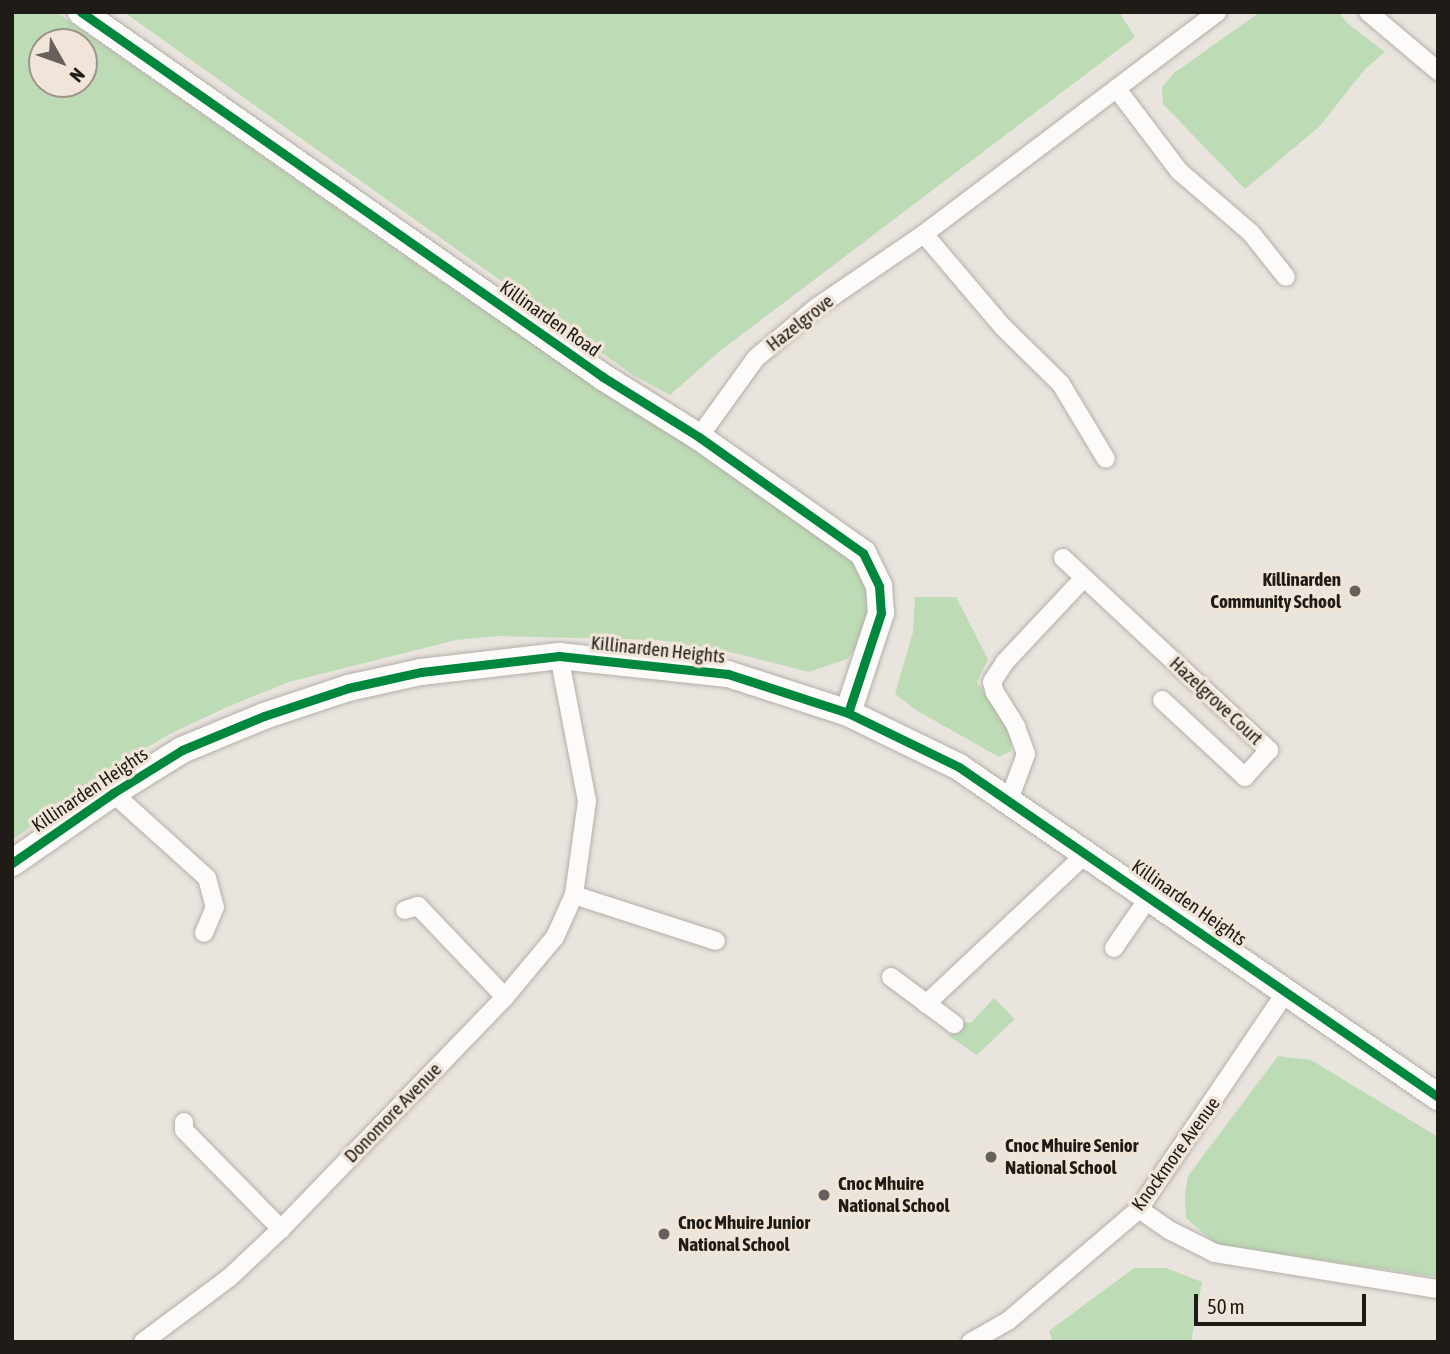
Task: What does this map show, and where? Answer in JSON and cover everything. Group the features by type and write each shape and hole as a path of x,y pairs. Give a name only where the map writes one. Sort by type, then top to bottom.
{"street":[{"name":"Killinarden Road","path":"81,12 592,369 699,436 863,553 878,586 881,613 848,713"},
{"name":"Hazelgrove","path":"699,436 756,358 817,307 924,234 1218,12"},
{"path":"1368,12 1438,71"},
{"path":"1117,89 1179,171 1251,233 1286,276"},
{"path":"924,234 1003,327 1061,384 1106,459"},
{"name":"Hazelgrove Court","path":"1063,558 1269,750 1245,777 1162,700"},
{"path":"1009,800 1026,754 1016,726 995,692 992,682 1005,662 1084,578"},
{"name":"Killinarden Heights","path":"12,863 113,793 182,750 264,716 348,688 421,672 559,656 728,674 848,713 926,749 1009,800 1087,853 1438,1097"},
{"name":"Donomore Avenue","path":"143,1342 229,1278 281,1229 505,997 555,937 574,895 587,801 559,656"},
{"name":"Killinarden Heights","path":"113,793 207,877 215,907 204,933"},
{"path":"926,1003 1087,853"},
{"path":"574,895 716,941"},
{"path":"1114,948 1149,897"},
{"path":"405,910 418,905 505,997"},
{"path":"891,978 954,1024"},
{"name":"Knockmore Avenue","path":"971,1342 1009,1321 1139,1209 1286,992"},
{"path":"184,1122 184,1130 281,1229"},
{"path":"1139,1209 1188,1241 1215,1253 1438,1289"}],"green space":[{"path":"12,12 56,12 79,28 28,28 28,98 98,98 98,41 465,298 766,496 851,560 864,578 869,593 869,606 856,648 847,659 809,672 730,652 659,640 500,636 456,640 289,682 170,734 117,765 12,840"},
{"path":"124,12 1119,12 1135,37 720,351 670,395 633,375"},
{"path":"1260,12 1339,12 1347,23 1385,52 1365,69 1319,127 1245,189 1163,104 1162,87 1174,73"},
{"path":"915,597 956,597 988,659 977,682 1011,734 1011,751 999,757 916,710 895,694 913,632"},
{"path":"994,998 1015,1019 977,1055 949,1036 964,1022 971,1023"},
{"path":"1278,1056 1311,1060 1438,1137 1438,1277 1217,1245 1186,1218 1188,1176"},
{"path":"1134,1268 1166,1268 1202,1282 1191,1342 1053,1342 1049,1331"}],"cycle path":[{"path":"81,12 603,377 699,437 863,553 879,586 881,613 848,713"},
{"path":"12,863 113,793 182,750 264,716 348,688 421,672 559,656 728,674 848,713 959,767 1438,1097"}],"place":[{"name":"Killinarden Community School","path":"1355,591"},
{"name":"Cnoc Mhuire Senior National School","path":"991,1157"},
{"name":"Cnoc Mhuire National School","path":"824,1195"},
{"name":"Cnoc Mhuire Junior National School","path":"664,1234"}]}
